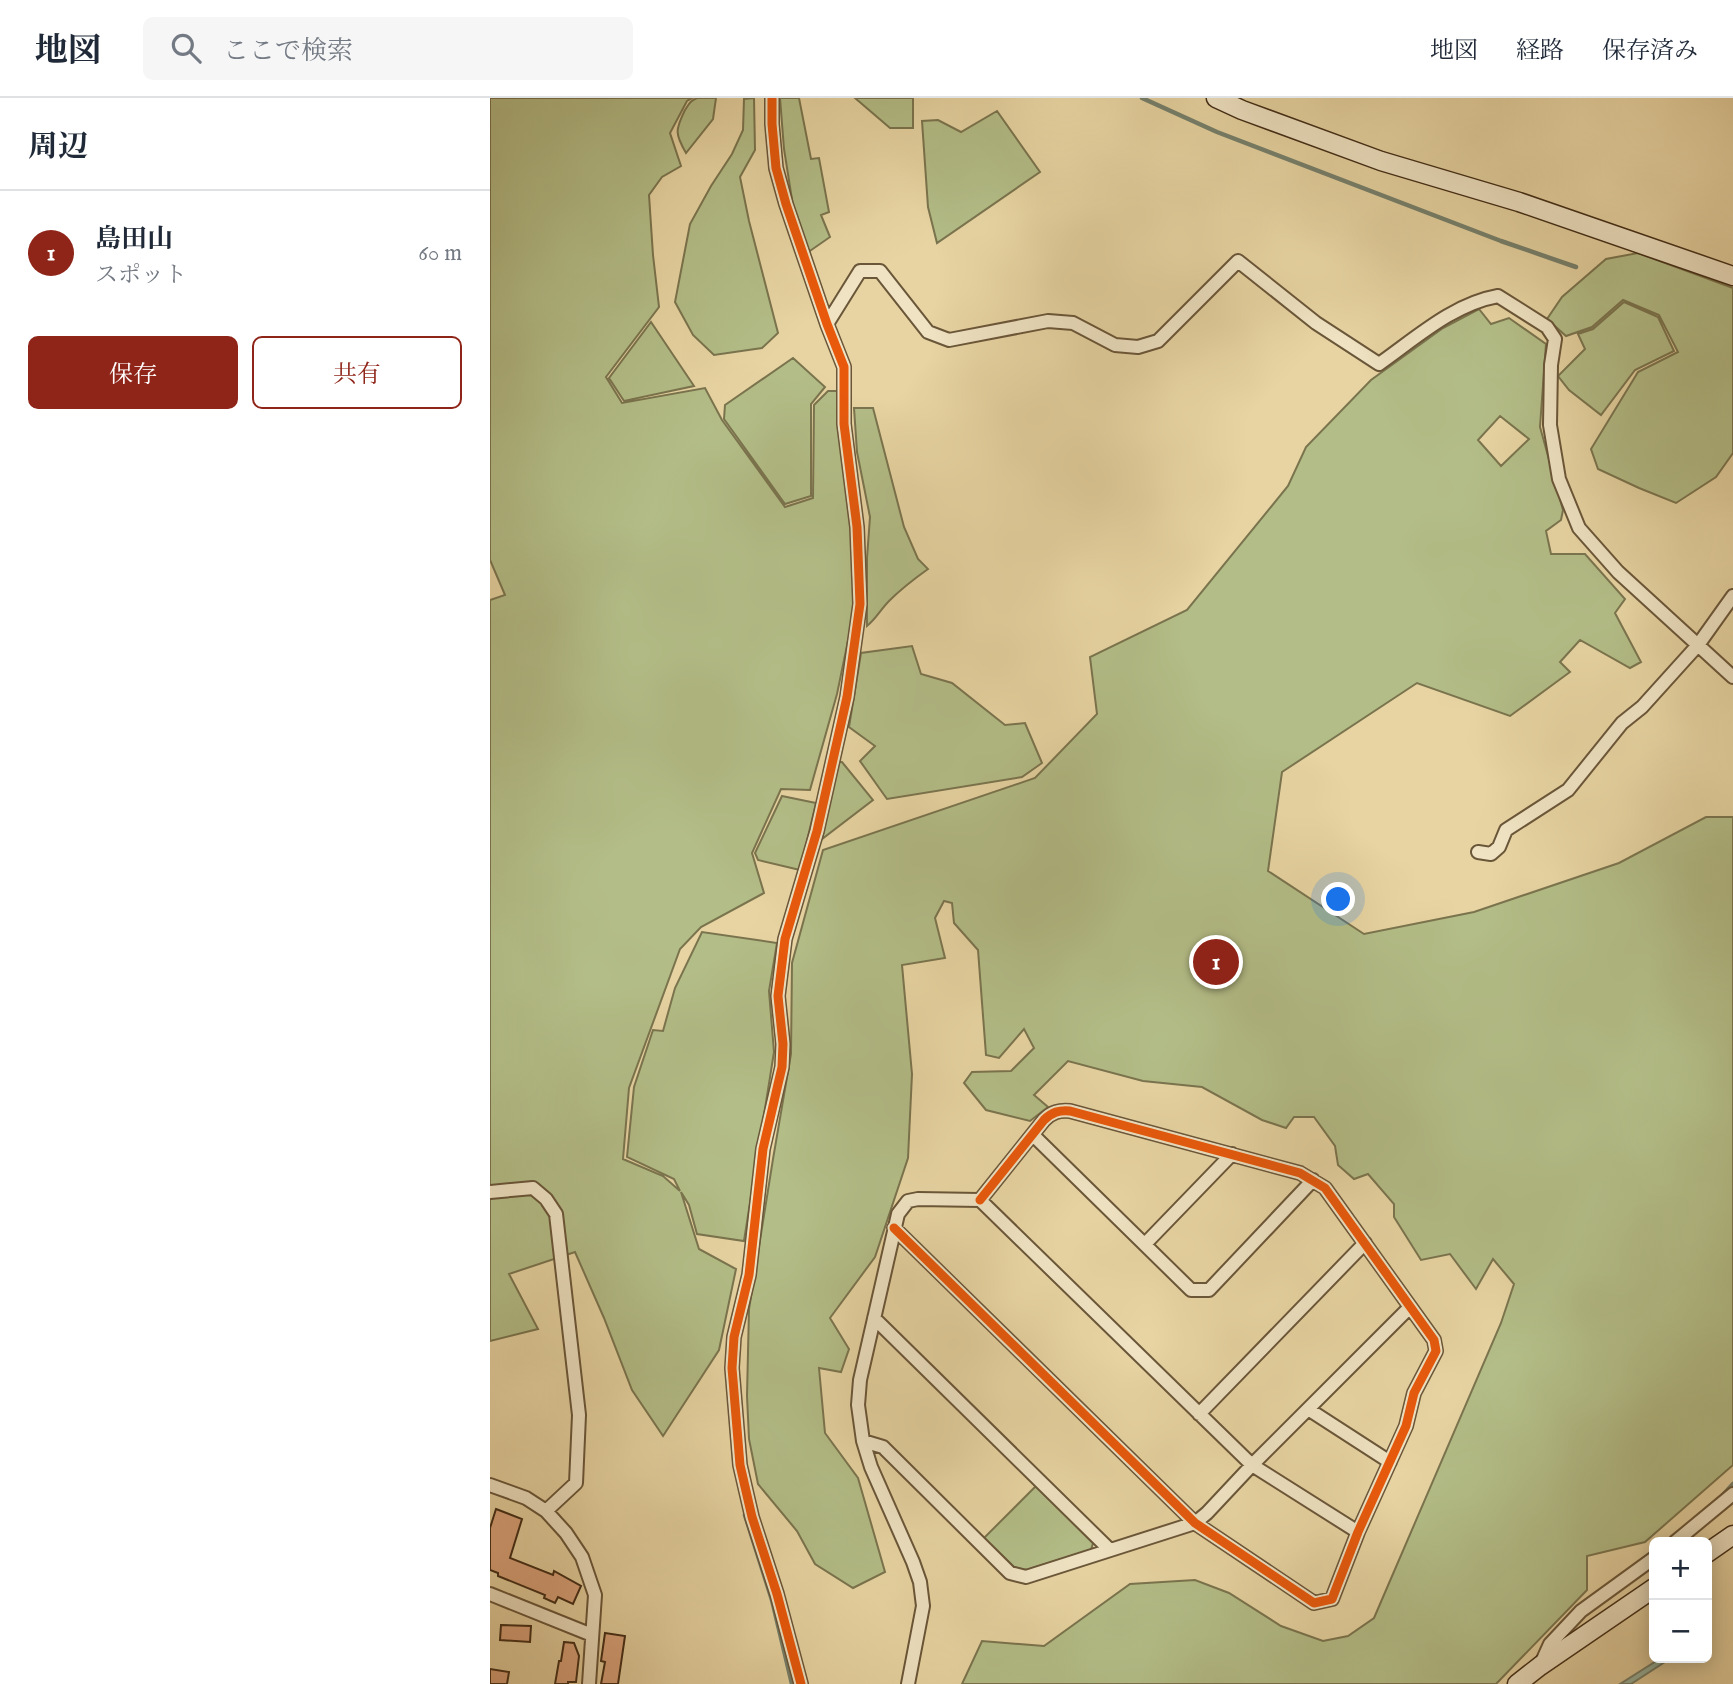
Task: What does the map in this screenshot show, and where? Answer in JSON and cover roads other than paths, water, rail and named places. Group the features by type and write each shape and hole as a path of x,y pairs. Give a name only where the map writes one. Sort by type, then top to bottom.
{"street":[{"path":"772,98 776,168 827,324 844,367 844,424 857,527 860,604 847,697 817,831 785,939 778,996 783,1044 782,1067 763,1149 749,1275 734,1337 732,1368 740,1465 752,1517 777,1594 801,1684"},
{"path":"1216,98 1241,110 1381,161 1519,202 1733,276"},
{"path":"827,324 860,271 880,271 928,332 949,340 1048,321 1073,323 1115,345 1138,346 1158,341 1238,261 1316,323 1379,363 1457,310 1483,299 1499,296 1547,327 1555,339 1550,365 1550,425 1559,479 1579,528 1618,572 1733,677"},
{"path":"1478,852 1491,854 1499,847 1506,830 1568,790 1622,723 1642,706 1698,645 1733,596"},
{"path":"894,1228 1195,1523 1314,1603 1332,1599 1358,1532 1406,1426 1414,1393 1436,1351 1434,1340 1325,1188 1300,1173 1060,1110 1050,1114 980,1200"},
{"path":"1033,1135 1191,1290 1209,1290 1313,1180"},
{"path":"1145,1244 1232,1154"},
{"path":"490,1192 533,1188 546,1199 556,1214 579,1415 576,1483 546,1511"},
{"path":"908,1684 923,1606 920,1582 871,1467 863,1441 858,1405 860,1380 894,1228 898,1214 908,1201 980,1200 1252,1465 1358,1532"},
{"path":"1199,1414 1365,1243"},
{"path":"863,1441 883,1447 1010,1573 1026,1577 1195,1523 1410,1307"},
{"path":"874,1318 1110,1550"},
{"path":"1308,1409 1390,1462"},
{"path":"490,1485 526,1498 546,1511 582,1556 595,1595 589,1684"},
{"path":"1681,1537 1733,1494"},
{"path":"1712,1550 1733,1535"},
{"path":"1540,1666 1550,1644 1581,1611 1649,1562"},
{"path":"1517,1684 1649,1591"},
{"path":"490,1594 592,1635"}],"waterway":[{"path":"1142,98 1217,132 1576,267"},
{"path":"1722,1496 1733,1484"},
{"path":"745,1515 772,1600 792,1684"}],"place":[{"name":"島田山","path":"1216,962"}]}
